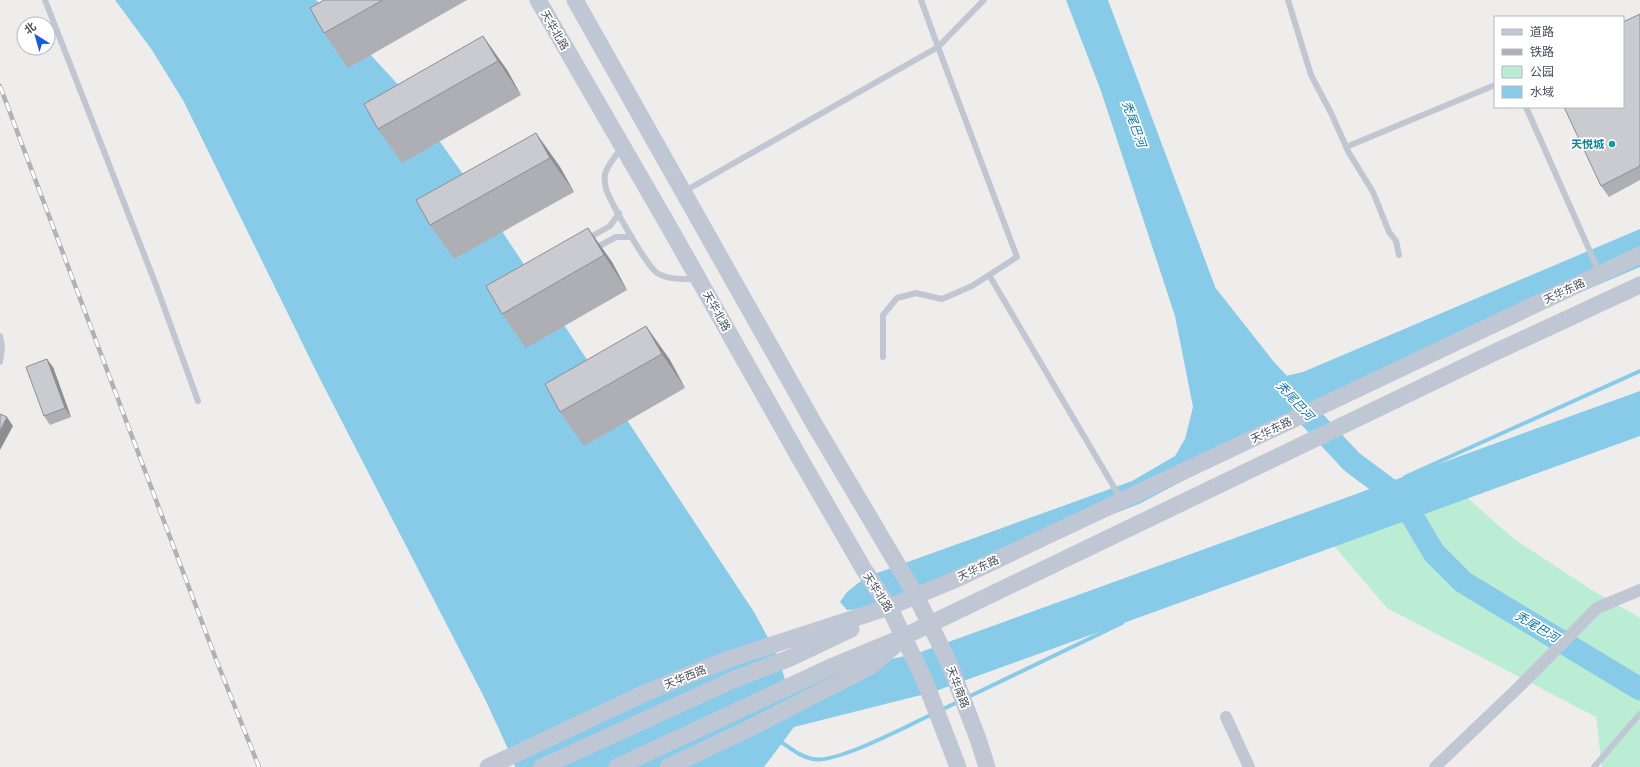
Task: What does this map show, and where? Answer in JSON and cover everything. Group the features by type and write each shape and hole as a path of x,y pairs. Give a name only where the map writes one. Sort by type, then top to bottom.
{"main road":[{"name":"天华北路","path":"538,0 863,568 909,616"},
{"path":"575,0 813,422 909,616 924,679 958,767"},
{"name":"天华东路","path":"909,616 952,581 1640,255"},
{"path":"617,767 833,666 909,616 1280,457 1640,285"},
{"path":"668,767 750,728 871,666 909,616"},
{"name":"天华西路","path":"488,767 645,693 732,658 909,616"},
{"name":"天华西路","path":"542,767 735,678 790,658 853,628 909,616"},
{"name":"天华南路","path":"909,616 949,663 987,767"}],"street":[{"path":"1435,767 1519,687 1596,608 1640,590"},
{"path":"1226,717 1249,767"}],"lane":[{"path":"46,0 156,285 198,401"},
{"path":"883,357 883,315 897,298 916,293 942,299 972,286 1017,257 920,0"},
{"path":"683,192 938,47 984,0"},
{"path":"1288,0 1311,75 1346,147 1373,192 1389,232 1396,241 1398,255"},
{"path":"1346,147 1494,85"},
{"path":"1526,108 1600,274"},
{"path":"622,146 605,174 606,189 632,237 650,266 657,272 680,280 698,279"},
{"path":"582,241 610,226 619,213"},
{"path":"588,252 616,237 632,237"},
{"path":"989,275 1122,500"},
{"path":"0,336 2,348 0,362"},
{"path":"1594,767 1640,714"}],"green space":[{"path":"1447,480 1514,539 1590,589 1640,618 1640,767 1602,767 1596,717 1387,608 1329,540"}],"water":[{"path":"115,0 316,0 368,52 403,90 480,198 754,612 778,656 786,683 918,653 1640,391 1640,436 933,692 794,727 764,767 515,767 485,699 319,377 184,102 152,50"},
{"path":"1066,0 1108,0 1232,332 1249,365 1264,375 1273,379 1303,372 1640,229 1640,267 1372,381 1139,504 872,608 847,610 840,602 847,592 866,577 1132,481 1175,456 1185,439 1193,407 1175,316 1101,91"}],"building":[{"path":"324,0 383,0 324,33 310,8"},
{"name":"天悦城","path":"1640,14 1640,166 1601,186 1564,108 1624,108 1624,22"},
{"path":"483,36 498,61 378,129 364,104"},
{"path":"536,133 550,158 430,225 416,200"},
{"path":"588,228 604,255 502,314 486,286"},
{"path":"646,326 662,354 560,412 545,384"},
{"path":"47,359 65,408 44,416 26,367"},
{"path":"0,414 7,417 0,431"}],"waterway":[{"name":"秃尾巴河","path":"1209,298 1264,368 1352,462 1402,499 1434,553 1463,582 1640,689"},
{"path":"1405,477 1640,371"},
{"path":"966,698 1122,623"},
{"path":"941,710 960,701"},
{"path":"778,740 808,758 824,759 855,750 933,714"}],"railway":[{"path":"0,86 217,662 259,767"}],"place":[{"name":"天悦城","path":"1612,144"}]}
